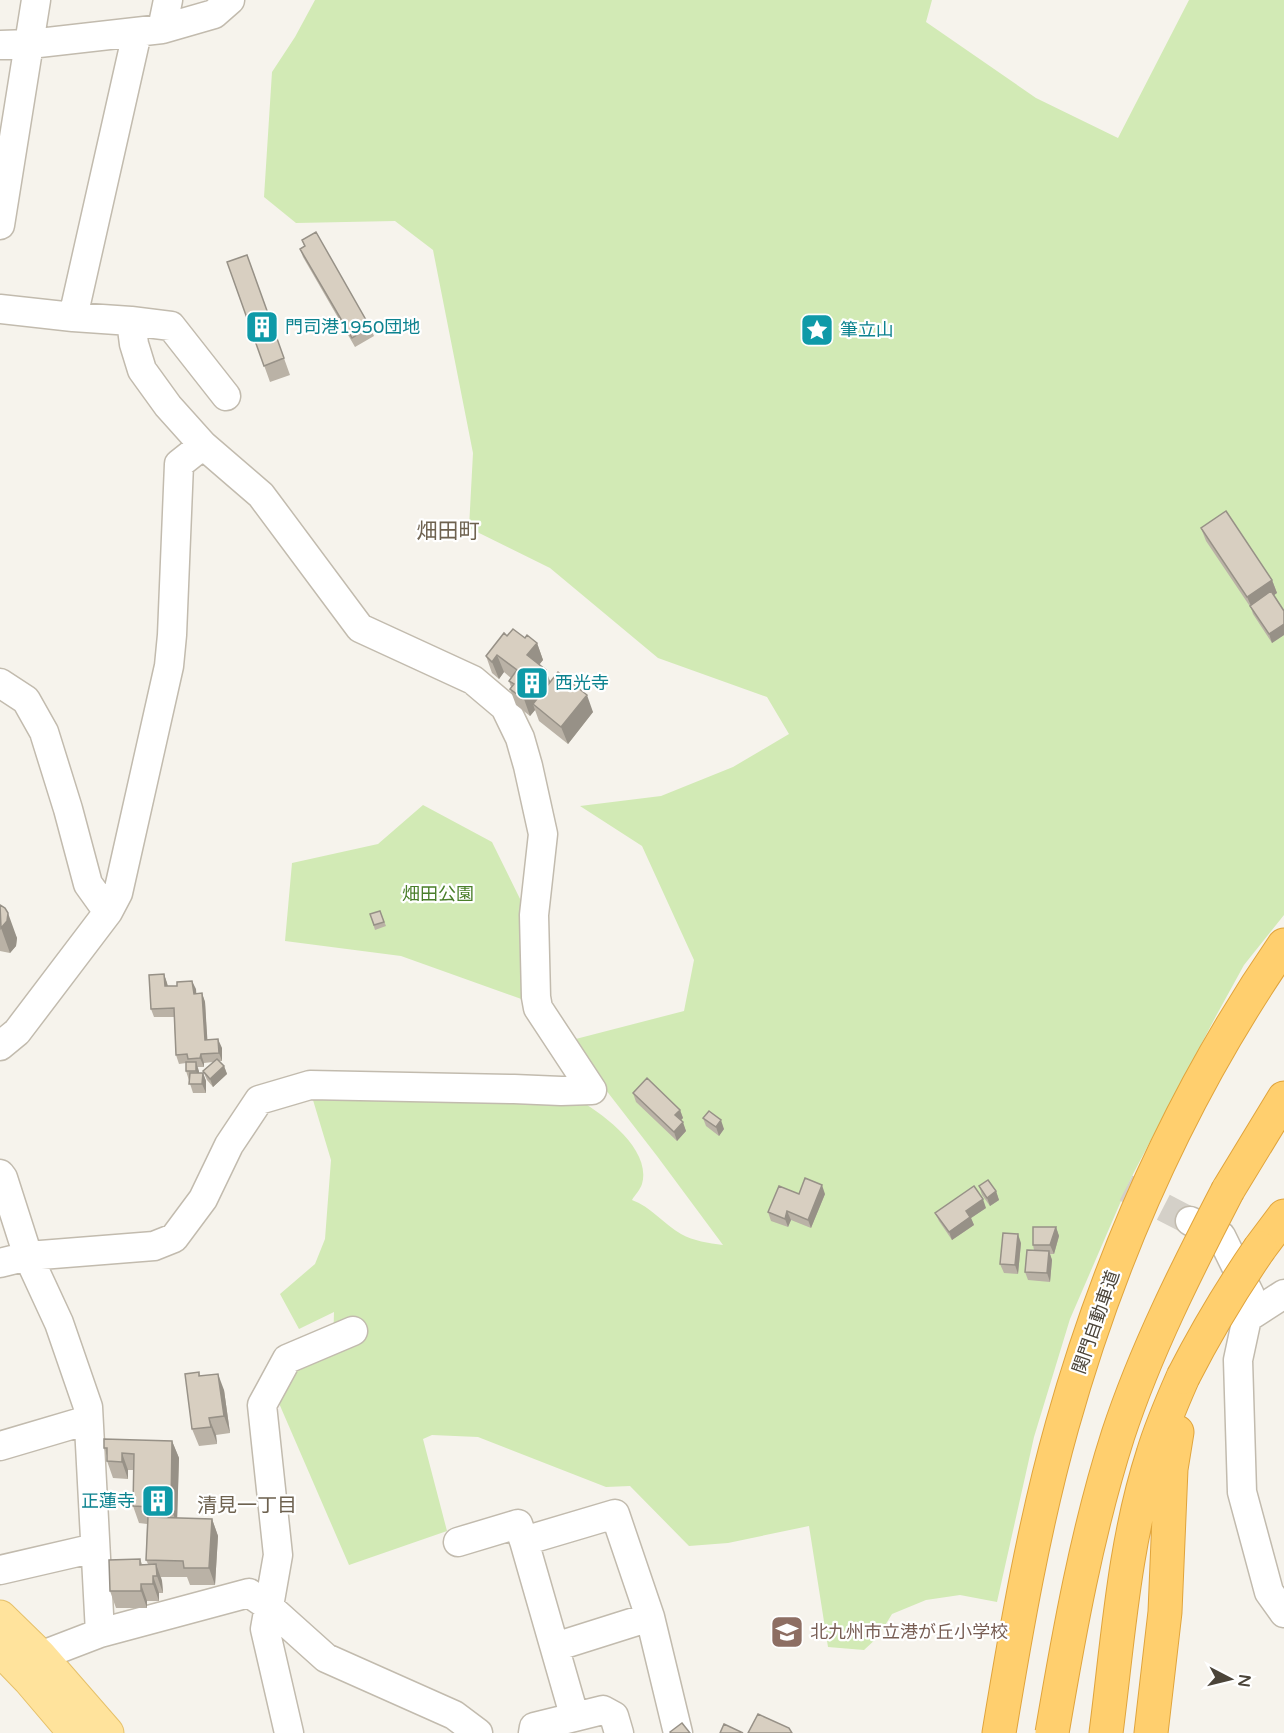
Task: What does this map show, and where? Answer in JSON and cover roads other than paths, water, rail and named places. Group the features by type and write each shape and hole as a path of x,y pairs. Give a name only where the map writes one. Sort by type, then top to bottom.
{"highway":[{"name":"関門自動車道","path":"999,1733 1015,1636 1045,1495 1065,1416 1112,1273 1150,1182 1205,1072 1284,945"},
{"path":"1052,1733 1068,1640 1094,1521 1119,1434 1146,1361 1174,1298 1228,1190 1284,1098"},
{"path":"1106,1733 1125,1584 1152,1454 1188,1379 1271,1245 1284,1215"},
{"path":"1151,1733 1165,1612 1171,1469 1188,1379"}],"main road":[{"path":"0,1617 40,1656 107,1733"},
{"path":"0,1649 75,1733"}],"street":[{"path":"0,225 36,0"},
{"path":"73,317 149,31 168,0"},
{"path":"0,45 30,44 149,31 214,14 230,0"},
{"path":"0,309 171,326 226,396"},
{"path":"0,1263 28,1256 154,1246 174,1238 203,1199 229,1145 259,1100 299,1088 310,1086 514,1089 561,1092 592,1090 538,1008 534,915 543,834 520,738 505,707 473,680 360,628 261,495 203,445 168,406 142,370 134,344 131,321"},
{"path":"0,1046 17,1032 108,912 118,893 169,666 179,464 203,445"},
{"path":"0,683 26,700 44,732 88,884 108,912"},
{"path":"0,1174 28,1256 59,1323 88,1407 100,1633"},
{"path":"1190,1221 1221,1236 1257,1311"},
{"path":"1284,1294 1246,1318 1238,1360 1242,1492 1269,1592 1284,1613"},
{"path":"289,1733 265,1629 278,1555 262,1405 287,1359 353,1331"},
{"path":"0,1446 88,1420"},
{"path":"524,1541 615,1514 650,1617 678,1733"},
{"path":"458,1542 518,1524 574,1715"},
{"path":"0,1570 95,1548"},
{"path":"40,1656 100,1633 249,1593 268,1606 326,1658 454,1715 478,1733"},
{"path":"555,1647 650,1617"},
{"path":"533,1733 534,1727 574,1715 603,1710 614,1716 619,1733"}],"tunnel":[{"path":"1126,1188 1190,1221"}],"place":[{"name":"門司港1950団地","path":"262,327"},
{"name":"筆立山","path":"817,330"},
{"name":"西光寺","path":"532,683"},
{"name":"正蓮寺","path":"158,1501"},
{"name":"北九州市立港が丘小学校","path":"787,1632"}],"district":[{"name":"畑田町","path":"448,531"},
{"name":"清見一丁目","path":"247,1505"}],"park label":[{"name":"畑田公園","path":"438,894"}]}
